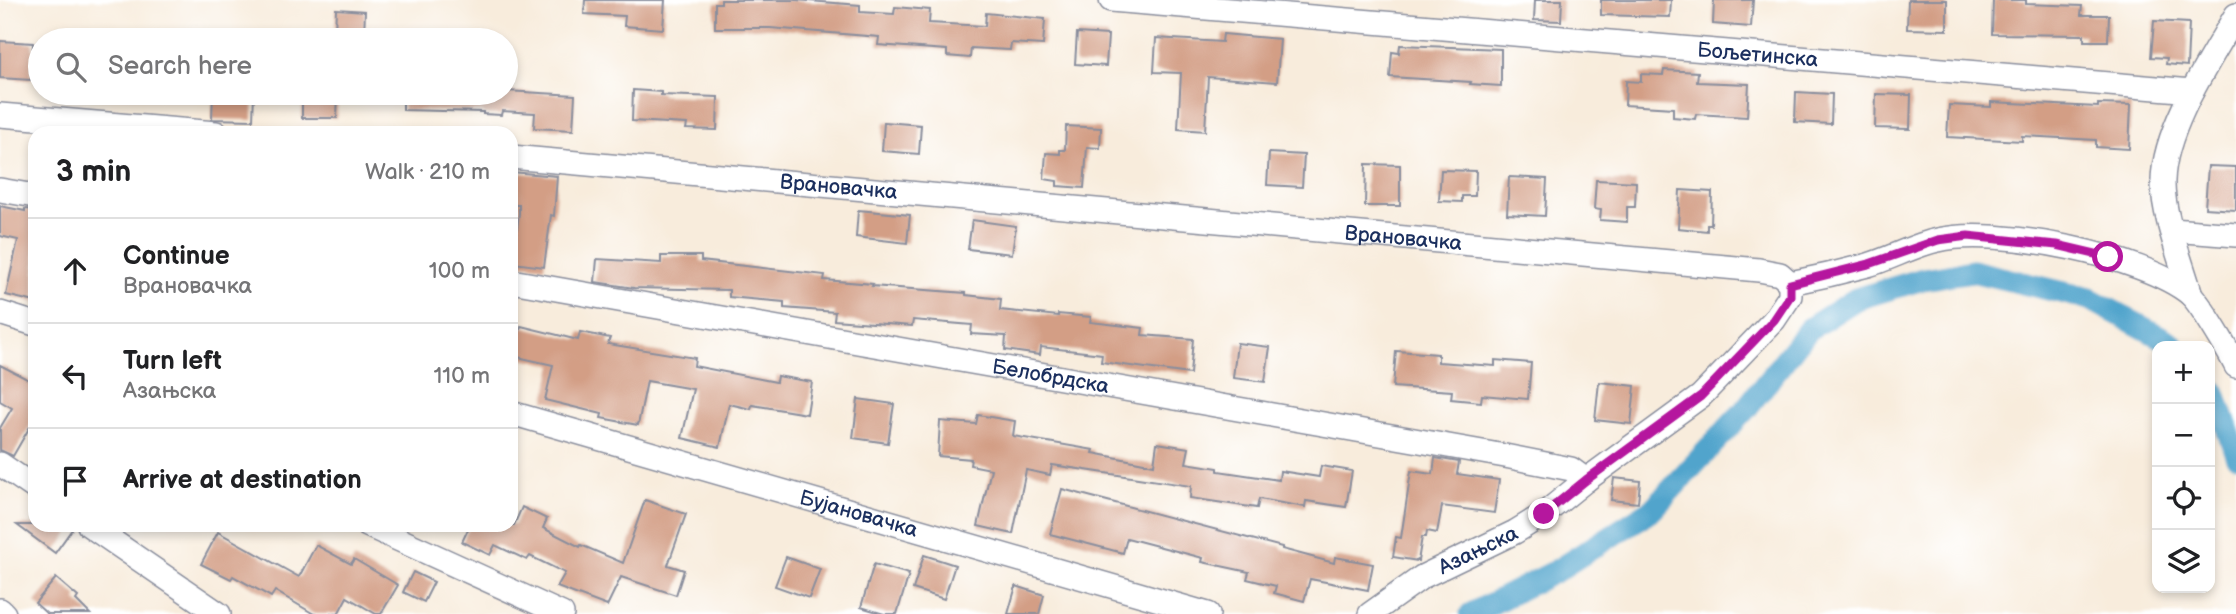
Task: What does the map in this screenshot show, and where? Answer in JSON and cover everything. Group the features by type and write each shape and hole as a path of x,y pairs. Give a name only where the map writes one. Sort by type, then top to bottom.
{"street":[{"name":"Бољетинска","path":"1111,0 2192,91"},
{"path":"2236,15 2192,91 2169,146 2163,181 2172,230 2191,295 2236,366"},
{"path":"0,115 132,126"},
{"name":"Врановачка","path":"518,159 1759,270 1780,274 1790,284"},
{"path":"0,190 28,195"},
{"path":"2172,230 2236,235"},
{"path":"1790,284 1869,264 1938,240 1968,236 2057,245 2108,257 2140,269 2191,295"},
{"name":"Белобрдска","path":"518,282 1505,456 1571,469 1586,480"},
{"name":"Азањска","path":"1370,614 1422,577 1515,532 1544,514 1701,396 1774,320 1790,296 1790,284"},
{"path":"0,313 28,322"},
{"name":"Бујановачка","path":"518,415 1208,614"},
{"path":"0,464 28,483"},
{"path":"99,532 219,614"},
{"path":"381,532 562,614"},
{"path":"0,610 4,614"}],"building":[{"path":"585,0 665,0 663,29 624,26 625,16 584,14"},
{"path":"721,0 796,0 860,5 860,12 894,14 895,7 930,10 929,23 985,26 986,13 1045,19 1043,45 1011,43 1010,50 971,48 970,58 947,56 947,50 878,45 879,37 770,28 715,28 715,3 721,3"},
{"path":"1535,0 1562,0 1561,21 1534,20"},
{"path":"1601,0 1671,0 1670,17 1601,15"},
{"path":"1714,0 1753,0 1751,27 1713,24"},
{"path":"1908,0 1947,0 1947,30 1907,29"},
{"path":"1993,0 2026,0 2026,4 2082,6 2081,15 2109,15 2108,41 2084,41 2084,35 1992,34"},
{"path":"336,9 365,11 364,28 335,28"},
{"path":"2154,21 2189,23 2187,66 2166,64 2167,58 2151,57"},
{"path":"1077,33 1108,35 1106,66 1075,64"},
{"path":"1223,34 1280,39 1277,82 1208,77 1205,131 1178,129 1181,73 1154,72 1156,38 1222,42"},
{"path":"0,41 28,43 28,80 0,78"},
{"path":"1400,45 1501,49 1501,86 1390,77 1392,52 1399,53"},
{"path":"1664,70 1698,72 1697,82 1749,84 1747,117 1696,114 1695,119 1673,117 1673,108 1625,105 1626,81 1641,82 1641,74 1663,75"},
{"path":"633,90 661,92 661,95 718,97 717,130 686,129 687,124 632,121"},
{"path":"518,92 575,95 573,130 534,128 535,113 502,111 501,115 403,110 403,105 518,105"},
{"path":"1796,92 1832,94 1831,124 1795,122"},
{"path":"1876,94 1911,95 1910,129 1875,128"},
{"path":"1991,102 2098,107 2098,104 2131,105 2129,149 2096,147 2096,140 2022,136 2022,141 1947,137 1949,105 1991,107"},
{"path":"213,105 254,105 253,120 212,119"},
{"path":"302,105 338,105 337,118 302,118"},
{"path":"884,122 921,125 919,154 882,151"},
{"path":"1066,126 1101,128 1100,148 1087,147 1084,188 1057,186 1057,181 1044,179 1046,153 1060,154 1060,150 1065,150"},
{"path":"1269,153 1304,155 1302,187 1267,185"},
{"path":"1366,164 1400,165 1400,206 1365,206"},
{"path":"2208,166 2236,167 2236,210 2205,208"},
{"path":"1441,170 1476,171 1475,196 1462,196 1462,202 1439,201"},
{"path":"518,173 557,176 554,216 551,215 544,267 518,264"},
{"path":"1509,177 1547,179 1545,216 1507,214"},
{"path":"1596,180 1636,182 1635,207 1627,207 1627,222 1600,220 1601,210 1594,209"},
{"path":"1680,190 1712,192 1711,225 1707,225 1707,231 1678,228"},
{"path":"0,206 28,209 28,300 6,295 18,240 0,236"},
{"path":"858,210 910,215 907,243 856,237"},
{"path":"972,220 1016,226 1012,254 968,249"},
{"path":"661,256 701,256 701,261 825,275 824,280 966,293 1001,299 1000,310 1091,317 1090,322 1143,328 1142,335 1193,339 1190,374 1101,362 1102,354 1041,347 1040,355 1005,350 1006,336 971,334 972,325 913,320 912,326 834,320 835,312 784,308 784,302 729,297 729,290 634,288 595,282 597,259 661,263"},
{"path":"521,326 578,340 580,332 610,338 608,344 695,358 694,366 776,382 777,376 812,382 807,414 752,405 751,409 729,404 720,447 682,438 693,389 647,381 638,425 601,418 602,414 545,400 553,365 518,357"},
{"path":"1237,343 1270,347 1265,382 1233,378"},
{"path":"1396,351 1438,354 1438,362 1495,366 1495,360 1531,363 1528,399 1482,395 1481,402 1451,399 1452,391 1393,387"},
{"path":"0,365 28,379 28,430 13,456 0,450 0,428 12,408 0,401"},
{"path":"1599,382 1635,386 1631,424 1595,420"},
{"path":"858,399 894,404 888,443 853,438"},
{"path":"978,415 1015,421 1013,436 1094,450 1093,453 1154,465 1157,443 1189,448 1186,463 1218,468 1218,471 1279,480 1280,471 1319,477 1321,466 1352,471 1346,507 1306,501 1305,507 1259,499 1257,508 1190,498 1191,486 1052,465 1050,475 1026,470 1013,534 978,526 991,469 970,465 971,459 938,456 940,421 976,424"},
{"path":"1435,458 1459,462 1457,474 1499,480 1494,513 1442,506 1437,533 1427,531 1426,537 1422,537 1418,561 1393,557 1396,537 1401,538 1411,471 1433,474"},
{"path":"1614,478 1640,481 1638,503 1611,500"},
{"path":"1062,489 1334,563 1335,557 1373,564 1368,590 1310,579 1304,601 1274,593 1276,586 1247,579 1249,572 1202,562 1203,558 1127,538 1123,553 1050,534"},
{"path":"645,500 686,514 668,565 684,570 676,595 621,577 607,606 557,587 565,573 530,556 527,560 495,545 490,555 462,542 467,532 518,532 518,516 522,507 547,519 543,528 580,547 581,545 623,563"},
{"path":"17,525 28,525 28,532 70,532 55,553"},
{"path":"218,532 299,577 316,545 351,564 354,559 398,585 381,614 376,614 347,597 338,614 314,614 275,591 271,597 233,576 231,579 201,564"},
{"path":"924,555 955,565 944,599 913,589"},
{"path":"786,557 820,569 809,598 775,586"},
{"path":"874,564 909,574 897,614 884,614 861,607"},
{"path":"413,572 434,582 424,602 403,592"},
{"path":"56,578 78,597 76,600 90,614 47,614 35,603"},
{"path":"1016,586 1044,595 1039,614 1008,614"}],"waterway":[{"path":"1471,614 1556,571 1652,510 1744,411 1809,329 1856,299 1923,279 1972,271 2090,299 2168,341"},
{"path":"2215,393 2236,455"}],"route":[{"path":"1544,514 1701,396 1774,320 1790,296 1790,284 1869,264 1938,240 1968,236 1999,237 2057,245 2108,257"}]}
